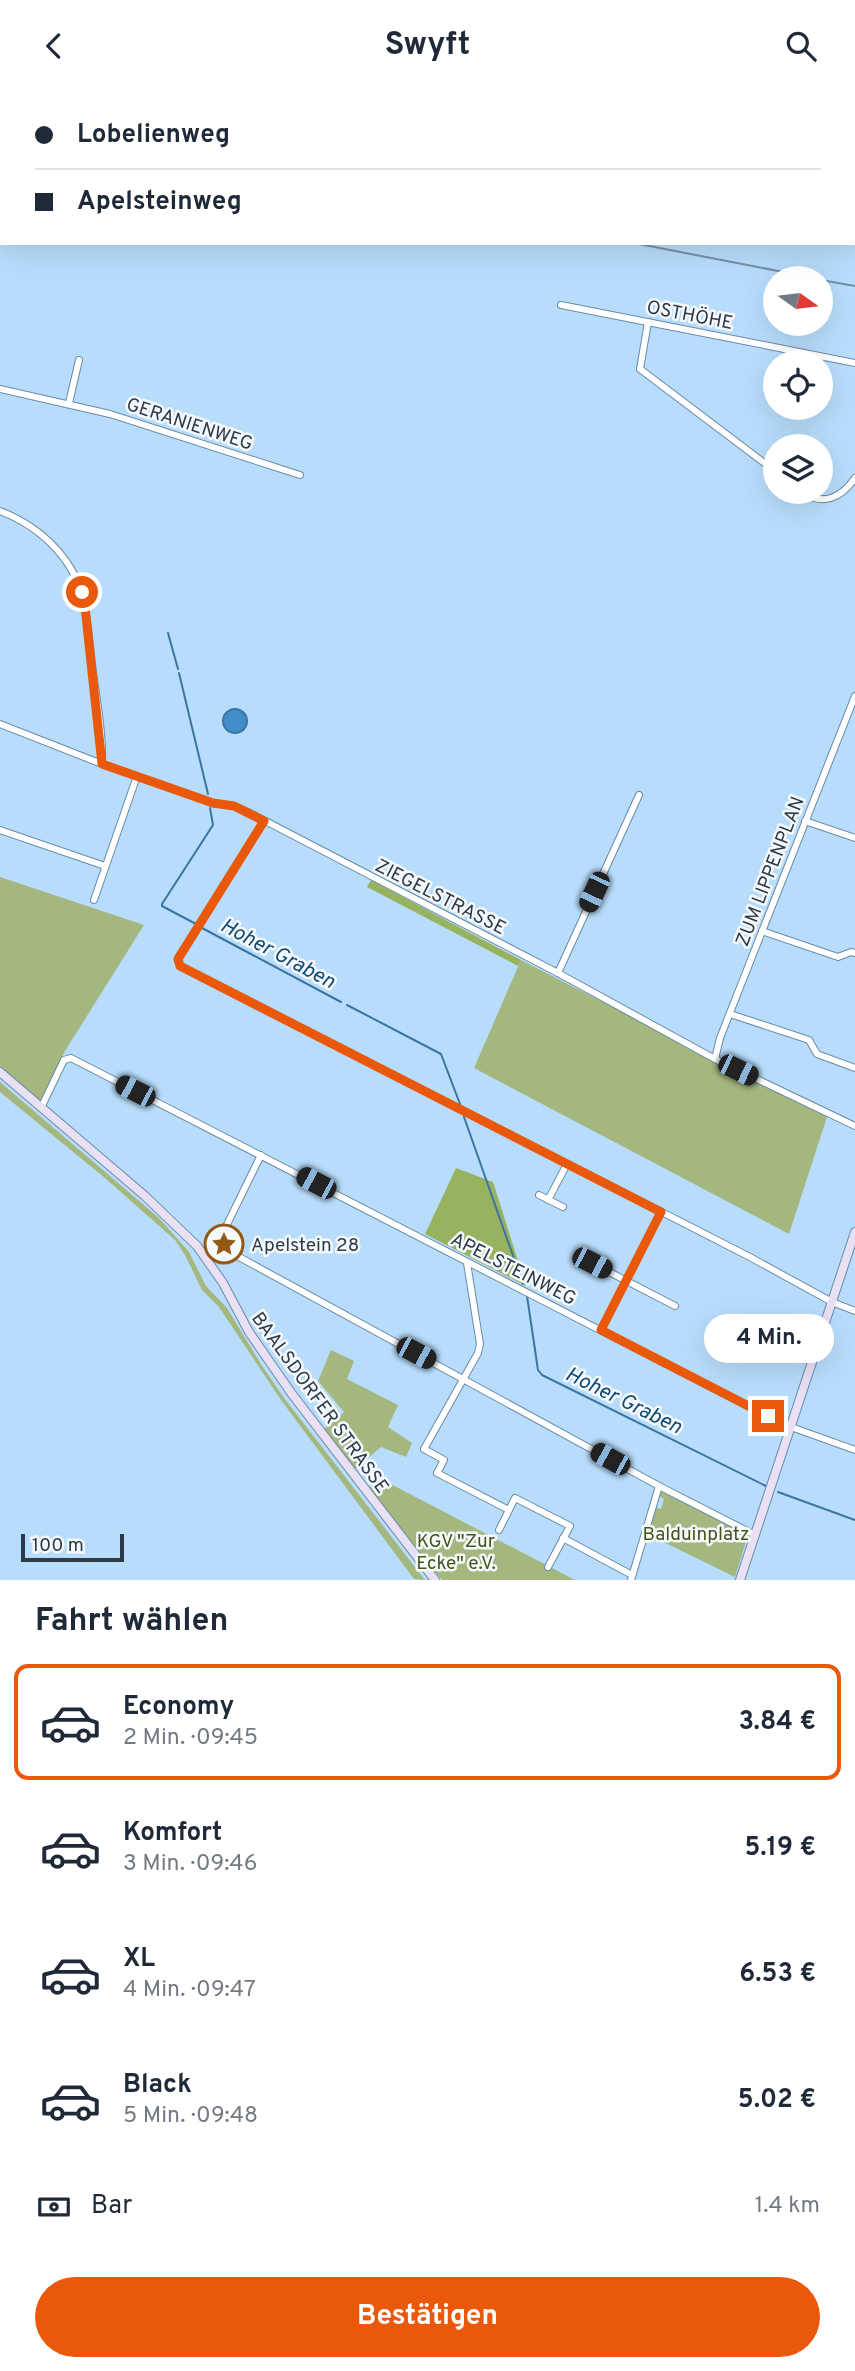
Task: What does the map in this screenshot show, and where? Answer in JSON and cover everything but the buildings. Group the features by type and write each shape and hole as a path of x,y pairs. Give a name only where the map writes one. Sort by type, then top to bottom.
{"main road":[{"name":"BAALSDORFER STRASSE","path":"0,1072 184,1231 223,1283 249,1332 292,1394 435,1580"},
{"path":"740,1580 855,1232"}],"street":[{"name":"OSTHÖHE","path":"561,305 855,363"},
{"path":"648,322 640,369 763,462"},
{"path":"69,403 79,360"},
{"name":"GERANIENWEG","path":"0,389 69,403 152,426 300,475"},
{"path":"833,498 854,481"},
{"path":"0,511 28,524 44,537 74,573 85,607 102,764"},
{"name":"ZUM LIPPENPLAN","path":"715,1059 720,1038 855,697"},
{"path":"847,718 855,722"},
{"name":"ZIEGELSTRASSE","path":"0,724 213,803 234,806 558,973 715,1059 855,1126"},
{"path":"94,900 137,776"},
{"path":"558,973 639,795"},
{"path":"264,821 178,959 180,966 832,1302 855,1311"},
{"path":"805,821 855,838"},
{"path":"0,830 105,866"},
{"path":"762,931 838,957 851,951 855,953"},
{"path":"730,1014 809,1040 817,1054 855,1068"},
{"name":"APELSTEINWEG","path":"41,1108 64,1060 71,1058 791,1427 855,1450"},
{"path":"203,1254 217,1245 261,1155"},
{"path":"548,1200 567,1164"},
{"path":"539,1195 563,1207"},
{"path":"601,1330 661,1212"},
{"path":"217,1245 659,1486 755,1535"},
{"path":"467,1263 480,1344 478,1353 424,1449 444,1460 437,1473 509,1510"},
{"path":"592,1263 675,1306"},
{"path":"563,1538 632,1577 659,1486"},
{"path":"499,1530 515,1498 570,1526 548,1567"}],"green space":[{"path":"0,877 144,925 65,1051 44,1099 39,1101 0,1067"},
{"path":"371,880 521,960 518,966 367,887"},
{"path":"521,960 827,1117 789,1234 474,1068"},
{"path":"0,1082 159,1218 189,1252 206,1286 227,1308 284,1398 425,1580 414,1579 281,1400 219,1307 202,1290 175,1240 105,1178 0,1092"},
{"path":"456,1168 493,1182 526,1286 425,1234"},
{"path":"331,1350 354,1361 347,1379 398,1405 388,1427 412,1443 406,1457 381,1447 355,1469 324,1429 344,1412 318,1381"},
{"name":"KGV \"Zur Ecke\" e.V.","path":"381,1479 575,1580 442,1580 402,1533 369,1488"},
{"name":"Balduinplatz","path":"662,1492 748,1535 735,1577 647,1534 656,1508 661,1509 664,1499 659,1496"}],"water":[{"path":"235,709 244,712 247,721 244,730 235,733 226,730 223,721 226,712"}],"waterway":[{"name":"Hoher Graben","path":"168,633 178,669"},
{"name":"Hoher Graben","path":"179,673 208,794"},
{"name":"Hoher Graben","path":"196,924 162,904 213,825 210,808"},
{"name":"Hoher Graben","path":"202,928 341,1002"},
{"name":"Hoher Graben","path":"347,1005 441,1054 460,1104"},
{"name":"Hoher Graben","path":"464,1117 523,1284"},
{"name":"Hoher Graben","path":"527,1296 538,1370 542,1375 766,1486"},
{"name":"Hoher Graben","path":"778,1492 855,1520"}],"railway":[{"path":"644,245 763,268"},
{"path":"833,282 855,286"}],"place":[{"name":"Apelstein 28","path":"224,1244"}],"route":[{"path":"82,592 102,764 213,803 234,806 264,821 178,959 180,966 661,1212 601,1330 768,1416"}]}
